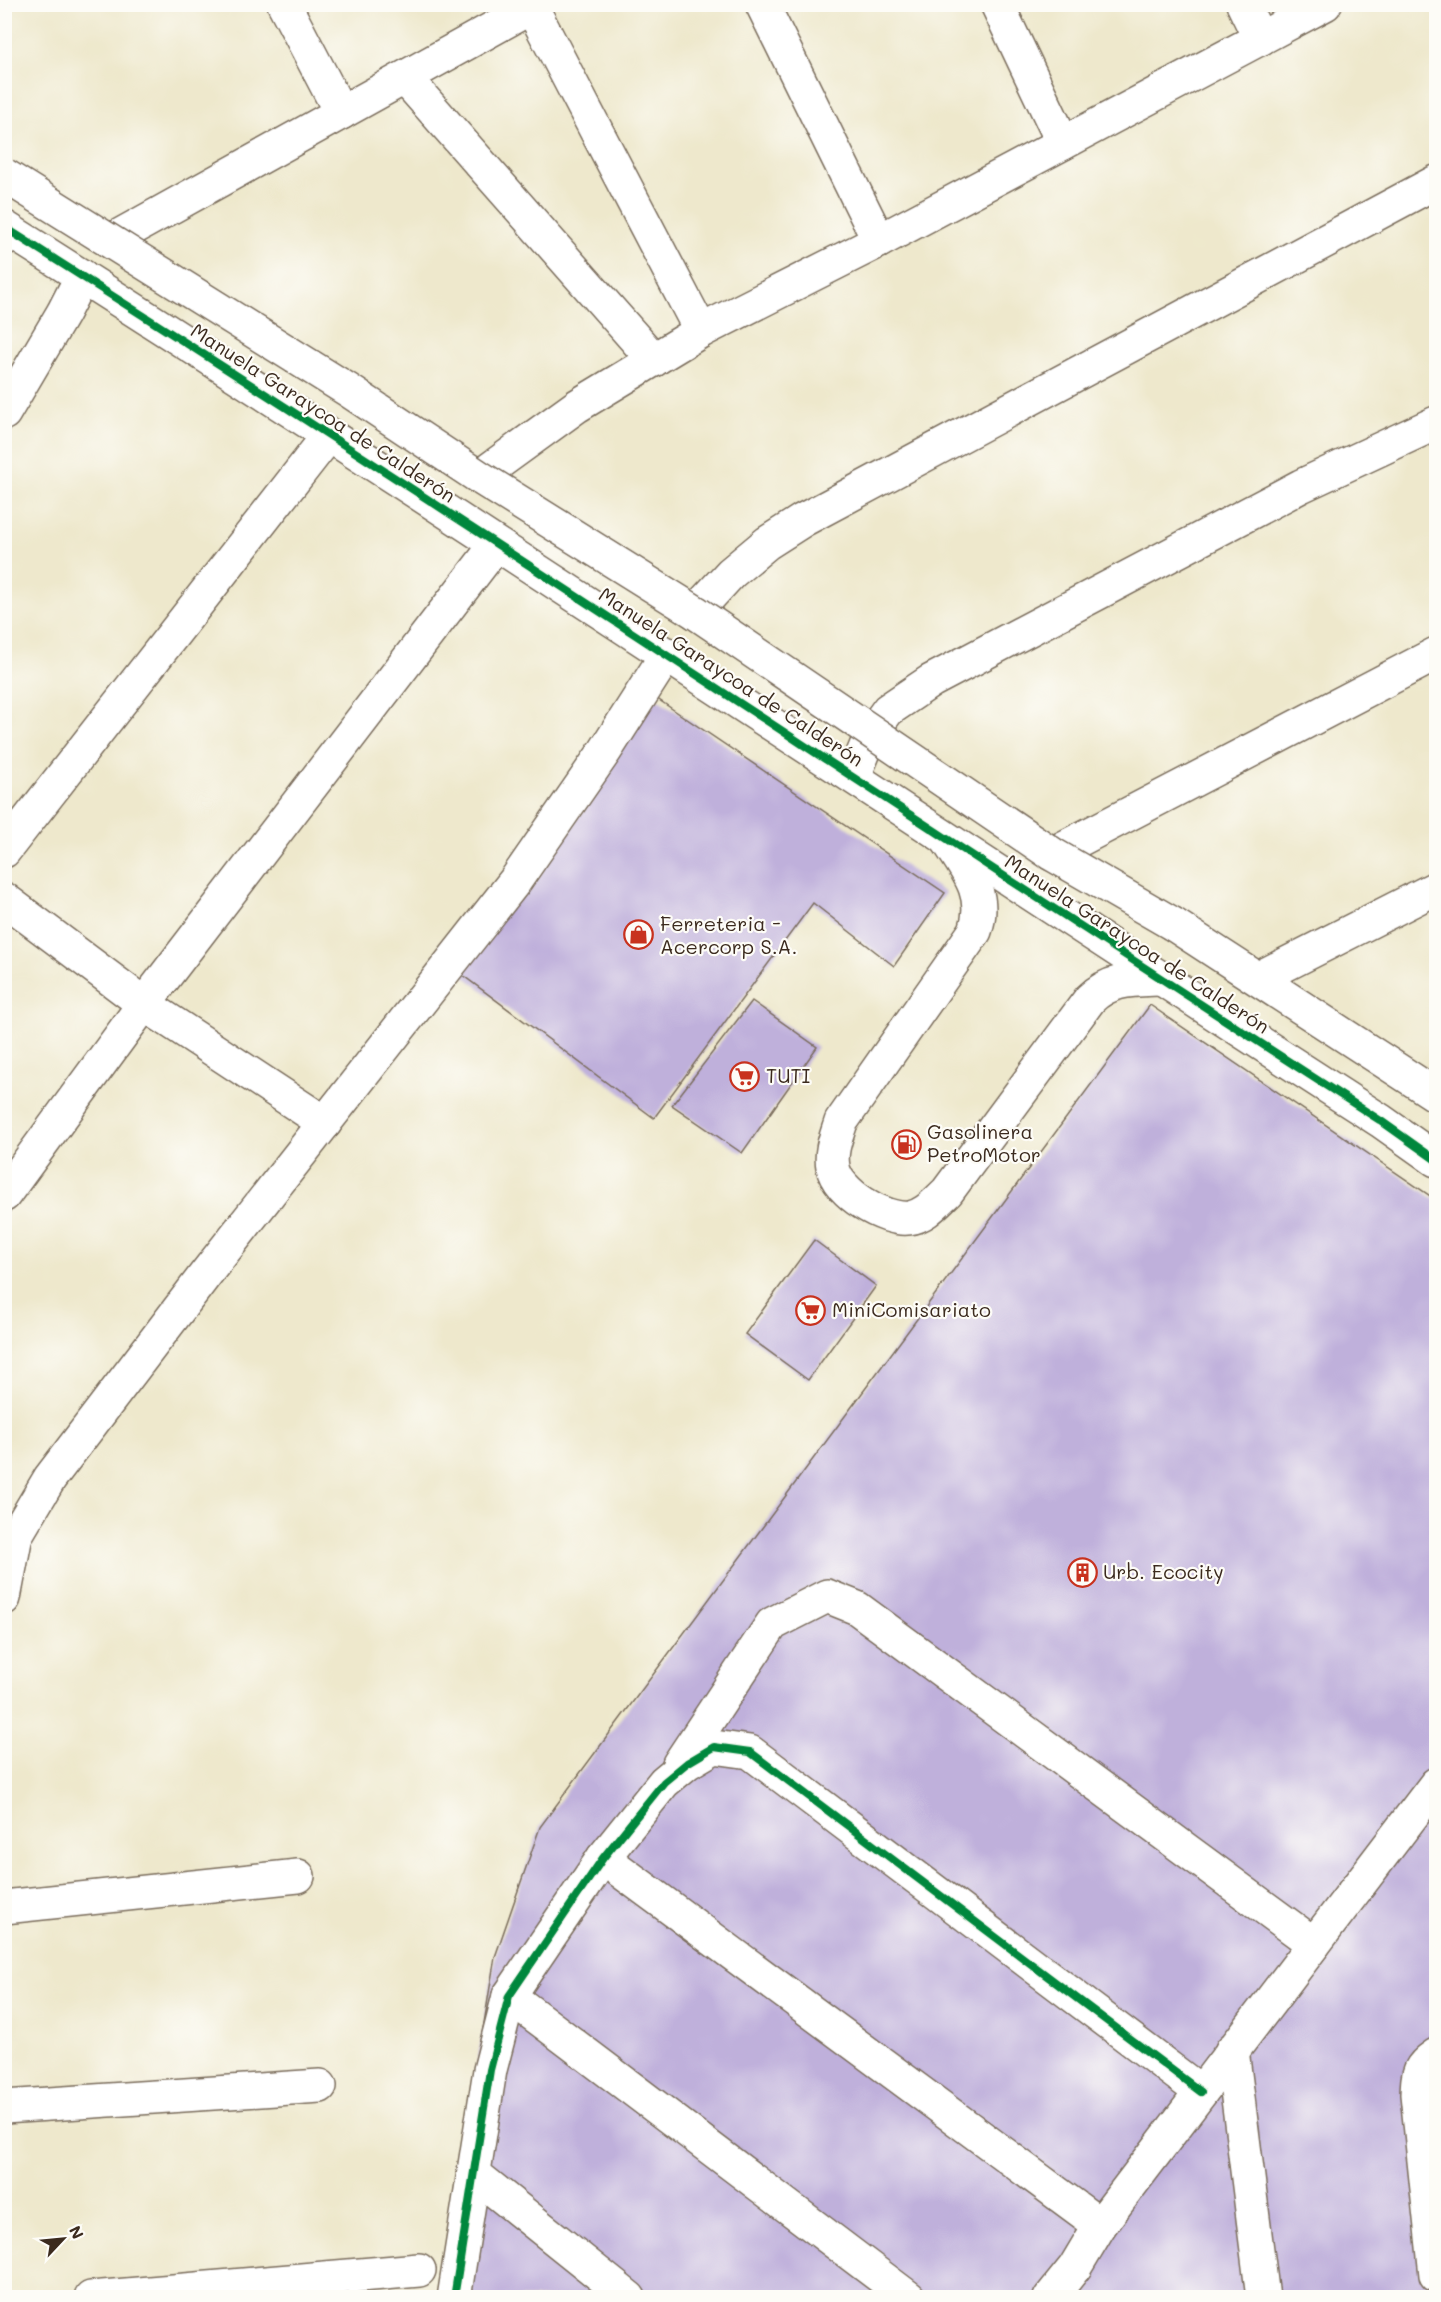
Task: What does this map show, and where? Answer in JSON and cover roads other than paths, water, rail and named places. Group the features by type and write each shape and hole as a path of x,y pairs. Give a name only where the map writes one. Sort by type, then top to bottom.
{"street":[{"path":"284,4 341,112"},
{"path":"762,4 879,241"},
{"path":"997,4 1063,143"},
{"path":"1243,4 1260,39"},
{"path":"479,477 577,406 701,331 879,241 1325,4"},
{"path":"110,241 533,6 701,331"},
{"path":"405,78 654,360"},
{"name":"Manuela Garaycoa de Calderón","path":"4,174 348,390 479,477 694,612 1052,854 1173,924 1437,1095"},
{"path":"694,612 730,573 767,543 803,520 1437,182"},
{"name":"Manuela Garaycoa de Calderón","path":"4,227 667,654 854,776 948,842 1437,1160"},
{"path":"4,413 82,276"},
{"path":"854,776 872,732 888,710 931,681 1301,486 1437,423"},
{"path":"4,851 329,435"},
{"path":"4,1195 144,1004 496,545"},
{"path":"4,1598 10,1531 515,881 605,751 667,654"},
{"path":"1052,854 1437,654"},
{"path":"948,842 970,875 978,894 980,917 975,931 841,1122 832,1148 833,1168 837,1180 857,1198 877,1211 893,1217 911,1218 926,1211 947,1192 1100,988 1118,982 1159,979"},
{"path":"1259,978 1437,888"},
{"path":"4,899 144,1004 326,1123"},
{"path":"454,2298 489,2070 509,1996 603,1858 671,1776 772,1624 827,1596 857,1608 1314,1944"},
{"path":"671,1776 687,1763 714,1747 750,1752 1201,2092"},
{"path":"1050,2298 1077,2282 1100,2225 1437,1784"},
{"path":"603,1858 1100,2225"},
{"path":"4,1907 298,1876"},
{"path":"509,1996 909,2298"},
{"path":"1232,2050 1263,2298"},
{"path":"1437,2055 1423,2064 1418,2078 1417,2094 1437,2275"},
{"path":"4,2107 320,2086"},
{"path":"474,2174 629,2298"},
{"path":"91,2298 419,2271"}],"place":[{"name":"Ferreteria - Acercorp S.A.","path":"639,935"},
{"name":"TUTI","path":"745,1076"},
{"name":"Gasolinera PetroMotor","path":"906,1144"},
{"name":"MiniComisariato","path":"811,1310"},
{"name":"Urb. Ecocity","path":"1082,1572"}]}
